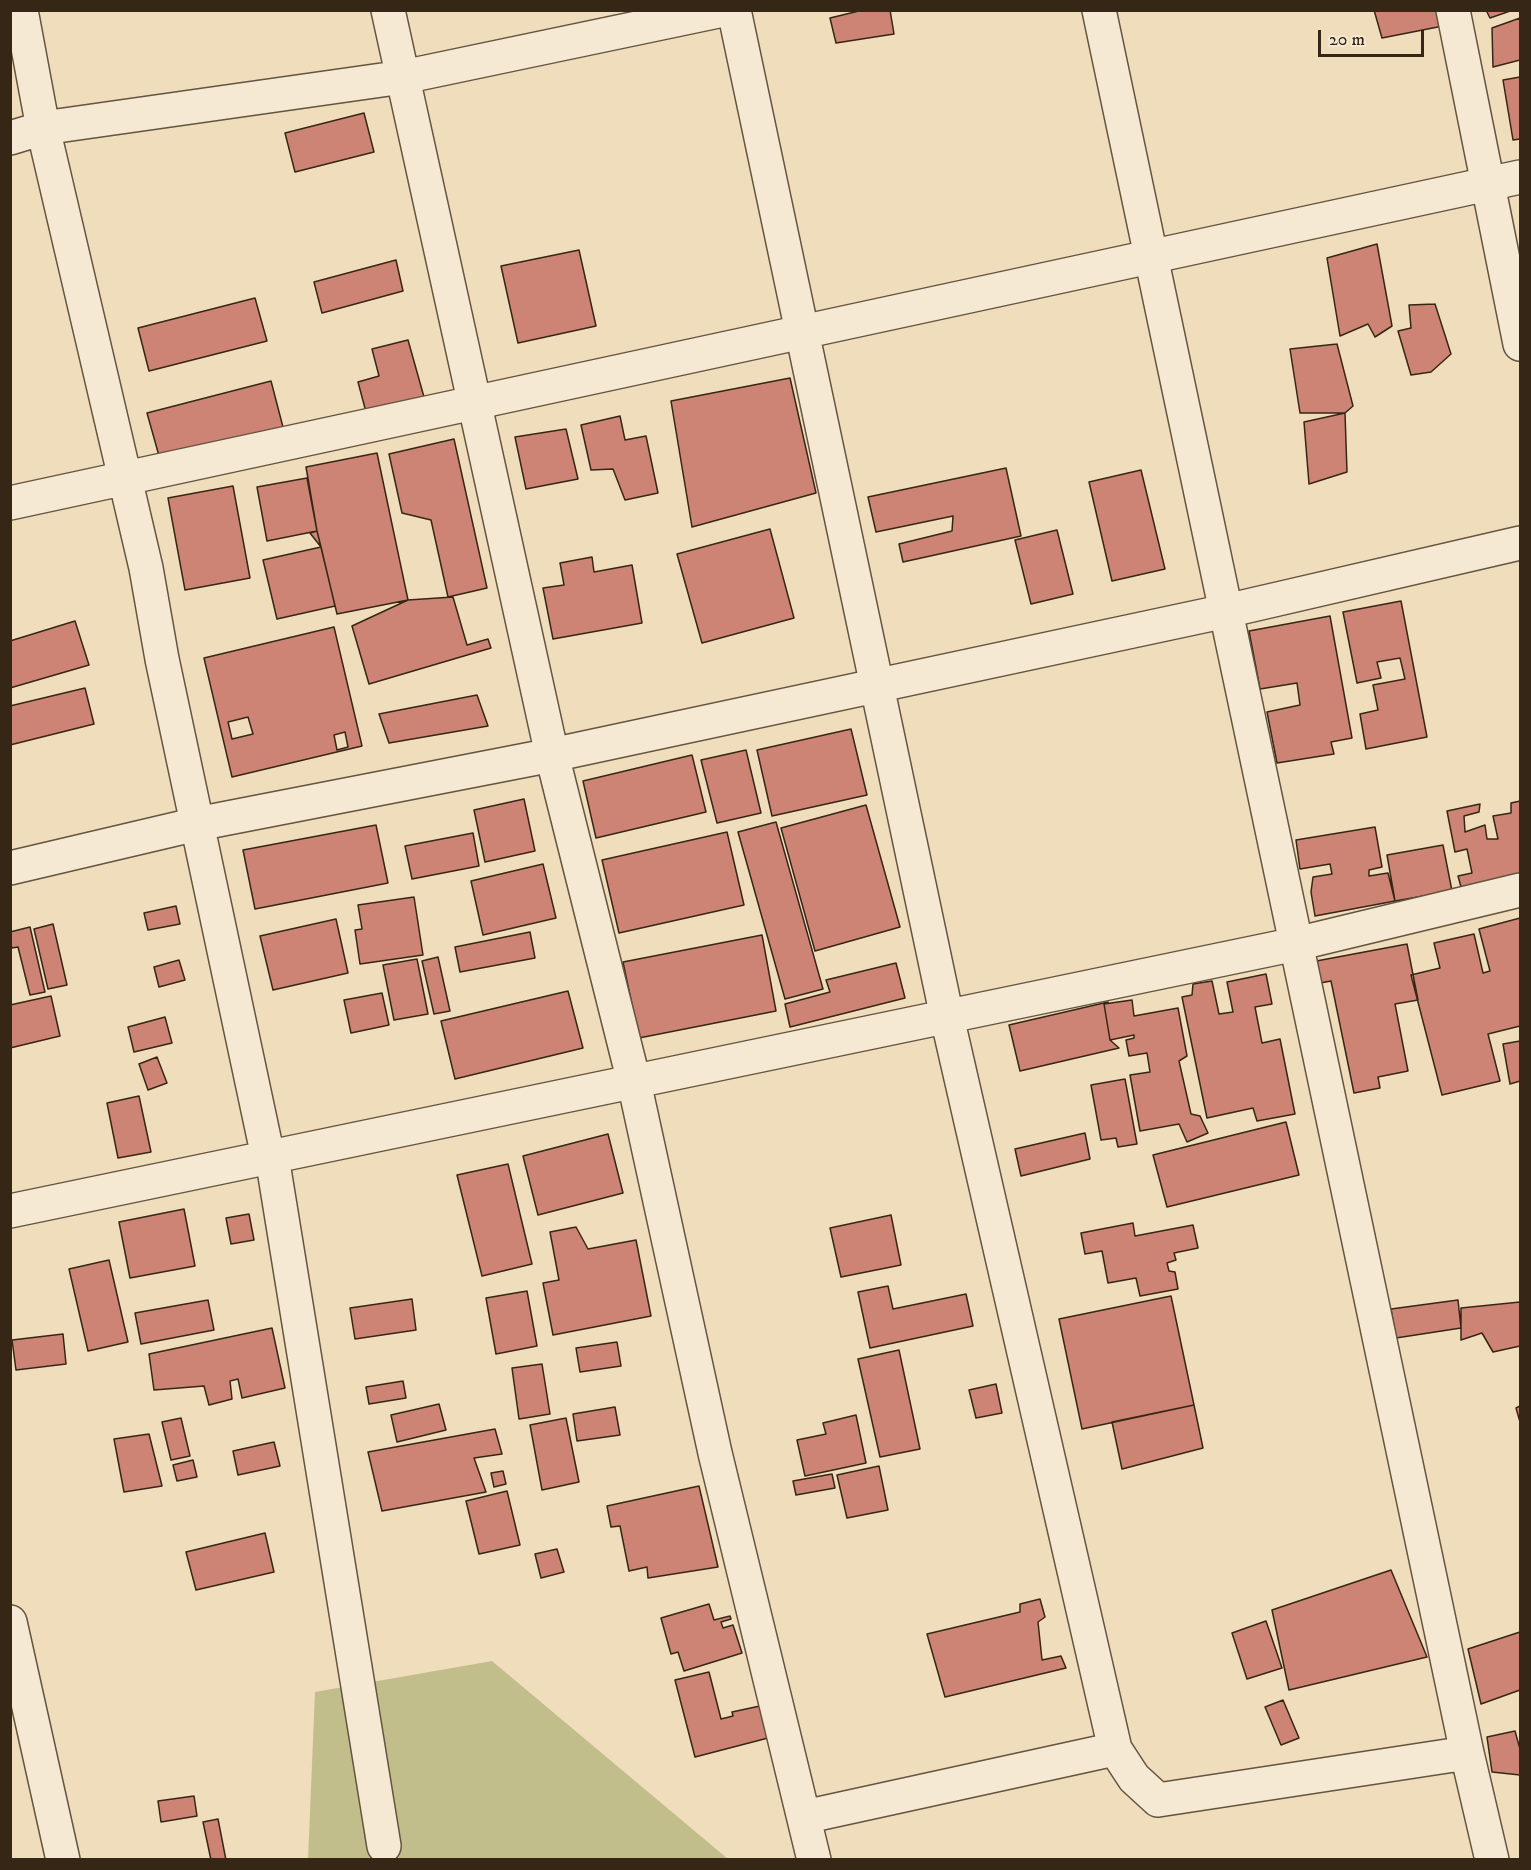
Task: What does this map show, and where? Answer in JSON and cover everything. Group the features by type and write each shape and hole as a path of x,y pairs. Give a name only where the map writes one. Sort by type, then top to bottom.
{"street":[{"path":"21,10 44,128 146,568 162,659 270,1157 384,1846"},
{"path":"388,10 552,755 634,1082 715,1453 814,1860"},
{"path":"10,138 44,128 403,77 723,10"},
{"path":"734,10 947,1017 1115,1749 1134,1778 1158,1800 1467,1753"},
{"path":"1099,10 1467,1753 1492,1860"},
{"path":"1453,10 1505,181 1521,344"},
{"path":"10,503 1505,181"},
{"path":"10,868 197,824 552,755 1226,611 1521,543"},
{"path":"10,1211 1296,944 1521,890"},
{"path":"10,1622 63,1860"},
{"path":"804,1817 1115,1749"}],"shaded area":[{"path":"492,1661 728,1859 308,1860 315,1692"}],"building":[{"path":"863,10 890,10 894,34 836,43 830,18"},
{"path":"1374,10 1444,10 1448,25 1382,38"},
{"path":"1486,10 1513,10 1490,18"},
{"path":"1520,18 1520,60 1493,67 1492,28"},
{"path":"1520,77 1520,139 1513,140 1503,80"},
{"path":"364,113 374,152 295,172 285,133"},
{"path":"1377,244 1392,326 1375,337 1368,324 1340,336 1327,258"},
{"path":"579,250 596,326 518,343 501,266"},
{"path":"396,260 403,291 322,313 314,282"},
{"path":"255,298 267,341 149,371 138,328"},
{"path":"1435,304 1451,354 1431,372 1411,375 1398,331 1411,328 1409,305"},
{"path":"408,340 424,397 366,412 358,382 379,376 372,349"},
{"path":"1337,344 1353,406 1345,413 1300,413 1290,349"},
{"path":"790,378 816,493 692,527 671,401"},
{"path":"271,381 284,431 161,463 147,413"},
{"path":"1345,413 1347,472 1309,484 1304,422"},
{"path":"620,416 625,440 646,436 658,493 625,500 613,469 591,470 581,425"},
{"path":"566,429 578,479 526,489 515,437"},
{"path":"454,439 487,588 448,597 431,520 402,513 389,454"},
{"path":"377,453 408,600 337,614 317,531 306,467"},
{"path":"1006,468 1021,536 903,562 899,544 952,531 953,516 876,532 868,497"},
{"path":"1141,470 1165,569 1112,581 1089,482"},
{"path":"307,478 317,531 267,541 257,487"},
{"path":"233,486 250,578 185,590 168,498"},
{"path":"770,529 794,618 702,643 677,554"},
{"path":"1057,530 1073,594 1031,604 1015,540"},
{"path":"317,531 321,547 310,533"},
{"path":"321,547 335,606 277,619 263,560"},
{"path":"592,557 594,572 632,565 642,623 553,639 543,588 564,585 560,563"},
{"path":"453,597 467,645 488,639 491,648 369,684 352,626 408,600"},
{"path":"1401,601 1427,737 1366,749 1360,714 1378,710 1373,685 1405,679 1400,658 1377,662 1381,678 1357,683 1343,612"},
{"path":"1330,616 1352,738 1331,742 1334,754 1277,763 1267,712 1300,705 1297,683 1260,689 1249,631"},
{"path":"75,621 89,665 10,688 10,641"},
{"path":"334,627 362,746 232,777 204,658"},
{"path":"85,688 94,724 10,745 10,706"},
{"path":"477,695 488,726 389,743 379,714"},
{"path":"248,717 253,734 232,739 228,722"},
{"path":"851,729 867,795 772,816 757,750"},
{"path":"345,732 348,747 337,750 334,735"},
{"path":"746,750 761,813 717,823 701,760"},
{"path":"692,755 706,812 596,838 583,781"},
{"path":"524,799 535,851 485,862 474,810"},
{"path":"1520,801 1520,874 1461,887 1458,876 1472,873 1467,849 1455,852 1447,811 1480,804 1479,812 1464,816 1465,832 1485,825 1487,839 1498,839 1493,816 1511,813 1511,803"},
{"path":"866,805 900,927 815,951 781,828"},
{"path":"776,822 823,989 785,999 738,832"},
{"path":"376,825 388,883 255,909 243,850"},
{"path":"1375,827 1382,867 1369,870 1369,876 1388,873 1395,901 1315,916 1311,892 1313,877 1332,874 1330,864 1300,869 1296,840"},
{"path":"727,832 744,905 619,933 602,860"},
{"path":"473,833 479,866 412,879 405,846"},
{"path":"1443,845 1452,891 1395,901 1387,855"},
{"path":"543,864 556,918 483,935 471,881"},
{"path":"414,897 423,955 360,964 355,930 362,929 358,905"},
{"path":"176,906 180,924 148,930 144,913"},
{"path":"1520,918 1520,1026 1488,1034 1500,1081 1442,1095 1411,975 1440,968 1434,943 1474,934 1483,973 1490,971 1479,929"},
{"path":"336,919 348,973 273,990 260,936"},
{"path":"53,924 67,985 48,989 34,929"},
{"path":"30,927 45,992 30,995 18,947 12,948 10,932"},
{"path":"530,932 535,958 460,972 455,947"},
{"path":"762,935 776,1011 639,1038 623,962"},
{"path":"1407,944 1418,1000 1395,1004 1408,1071 1378,1077 1380,1088 1354,1093 1331,981 1315,984 1311,962"},
{"path":"438,957 450,1011 434,1014 422,961"},
{"path":"417,959 428,1014 394,1020 383,965"},
{"path":"179,960 185,980 159,987 154,967"},
{"path":"896,963 905,998 790,1027 785,1004 830,992 826,980"},
{"path":"1266,974 1272,1004 1255,1007 1262,1043 1280,1039 1295,1114 1257,1121 1253,1108 1207,1118 1182,997 1192,995 1193,984 1212,981 1219,1014 1233,1012 1227,982"},
{"path":"568,991 583,1048 455,1079 441,1021"},
{"path":"382,993 389,1025 351,1033 344,1000"},
{"path":"51,996 60,1036 10,1048 10,1005"},
{"path":"1132,1000 1134,1016 1178,1008 1187,1056 1179,1061 1191,1114 1200,1116 1208,1133 1187,1142 1179,1124 1140,1131 1130,1075 1150,1072 1147,1053 1129,1056 1126,1040 1134,1038 1134,1035 1110,1040 1104,1004"},
{"path":"1108,1002 1104,1004 1110,1040 1119,1048 1020,1071 1009,1025"},
{"path":"165,1017 172,1043 134,1052 128,1027"},
{"path":"1520,1041 1520,1081 1510,1084 1503,1044"},
{"path":"157,1057 167,1083 148,1090 139,1064"},
{"path":"1125,1079 1137,1144 1118,1147 1116,1138 1101,1140 1091,1085"},
{"path":"139,1096 151,1152 118,1158 107,1103"},
{"path":"1286,1122 1299,1175 1167,1207 1153,1155"},
{"path":"1085,1133 1090,1159 1021,1176 1015,1149"},
{"path":"608,1134 623,1193 538,1215 523,1156"},
{"path":"508,1164 532,1264 482,1276 457,1175"},
{"path":"184,1209 195,1266 130,1278 119,1222"},
{"path":"249,1214 254,1240 231,1244 226,1218"},
{"path":"891,1215 901,1265 841,1277 830,1228"},
{"path":"1133,1223 1135,1236 1193,1225 1198,1248 1174,1253 1176,1260 1167,1263 1169,1271 1175,1272 1178,1289 1140,1296 1136,1278 1108,1283 1102,1251 1085,1254 1081,1233"},
{"path":"576,1227 588,1249 636,1240 651,1316 553,1335 543,1283 559,1280 550,1232"},
{"path":"109,1260 128,1342 88,1351 69,1269"},
{"path":"888,1286 893,1309 966,1294 973,1326 870,1348 858,1292"},
{"path":"527,1291 537,1346 496,1354 486,1298"},
{"path":"1171,1296 1194,1405 1082,1429 1059,1319"},
{"path":"412,1299 416,1330 355,1339 350,1308"},
{"path":"208,1300 214,1330 141,1344 135,1313"},
{"path":"1458,1300 1461,1328 1396,1338 1391,1309"},
{"path":"1520,1302 1520,1346 1493,1352 1482,1333 1461,1340 1461,1308"},
{"path":"272,1328 285,1388 242,1398 238,1379 230,1381 232,1399 209,1405 204,1386 154,1390 149,1354"},
{"path":"63,1334 66,1364 16,1370 12,1340"},
{"path":"617,1342 621,1366 580,1372 576,1348"},
{"path":"899,1350 920,1449 880,1457 858,1359"},
{"path":"542,1364 550,1414 519,1419 512,1368"},
{"path":"403,1381 406,1398 369,1404 366,1387"},
{"path":"996,1384 1002,1413 976,1418 969,1390"},
{"path":"439,1404 446,1430 397,1442 391,1415"},
{"path":"1194,1405 1203,1448 1122,1469 1112,1422"},
{"path":"1520,1406 1520,1422 1516,1408"},
{"path":"615,1407 620,1435 577,1441 573,1414"},
{"path":"856,1415 866,1463 805,1476 797,1440 826,1434 823,1423"},
{"path":"181,1418 190,1456 171,1460 162,1422"},
{"path":"566,1418 579,1482 542,1490 530,1425"},
{"path":"495,1429 502,1454 474,1458 486,1492 382,1511 368,1452"},
{"path":"149,1434 162,1486 124,1492 114,1439"},
{"path":"274,1442 280,1466 238,1475 233,1451"},
{"path":"193,1460 197,1477 177,1481 173,1465"},
{"path":"879,1466 888,1510 847,1518 837,1475"},
{"path":"503,1471 506,1484 494,1487 491,1473"},
{"path":"832,1474 835,1488 796,1495 793,1481"},
{"path":"699,1486 718,1567 648,1578 647,1567 629,1571 620,1526 611,1527 607,1506"},
{"path":"507,1491 520,1545 479,1554 466,1501"},
{"path":"265,1533 274,1572 196,1590 186,1552"},
{"path":"557,1549 564,1572 541,1578 535,1554"},
{"path":"1391,1570 1427,1657 1289,1690 1272,1610"},
{"path":"1040,1599 1045,1617 1038,1622 1042,1660 1061,1656 1066,1668 945,1697 927,1634 1020,1612 1020,1604"},
{"path":"709,1604 714,1620 730,1616 731,1619 721,1622 723,1628 733,1625 742,1653 684,1671 678,1652 671,1654 661,1618"},
{"path":"1266,1621 1282,1668 1247,1679 1232,1633"},
{"path":"1520,1632 1520,1690 1481,1704 1468,1649"},
{"path":"709,1672 721,1719 733,1716 732,1712 760,1706 768,1738 695,1757 675,1680"},
{"path":"1283,1700 1299,1738 1281,1745 1265,1707"},
{"path":"1515,1731 1520,1749 1520,1775 1492,1772 1487,1737"},
{"path":"194,1796 197,1816 161,1822 158,1801"},
{"path":"218,1819 226,1860 211,1860 203,1822"}]}
